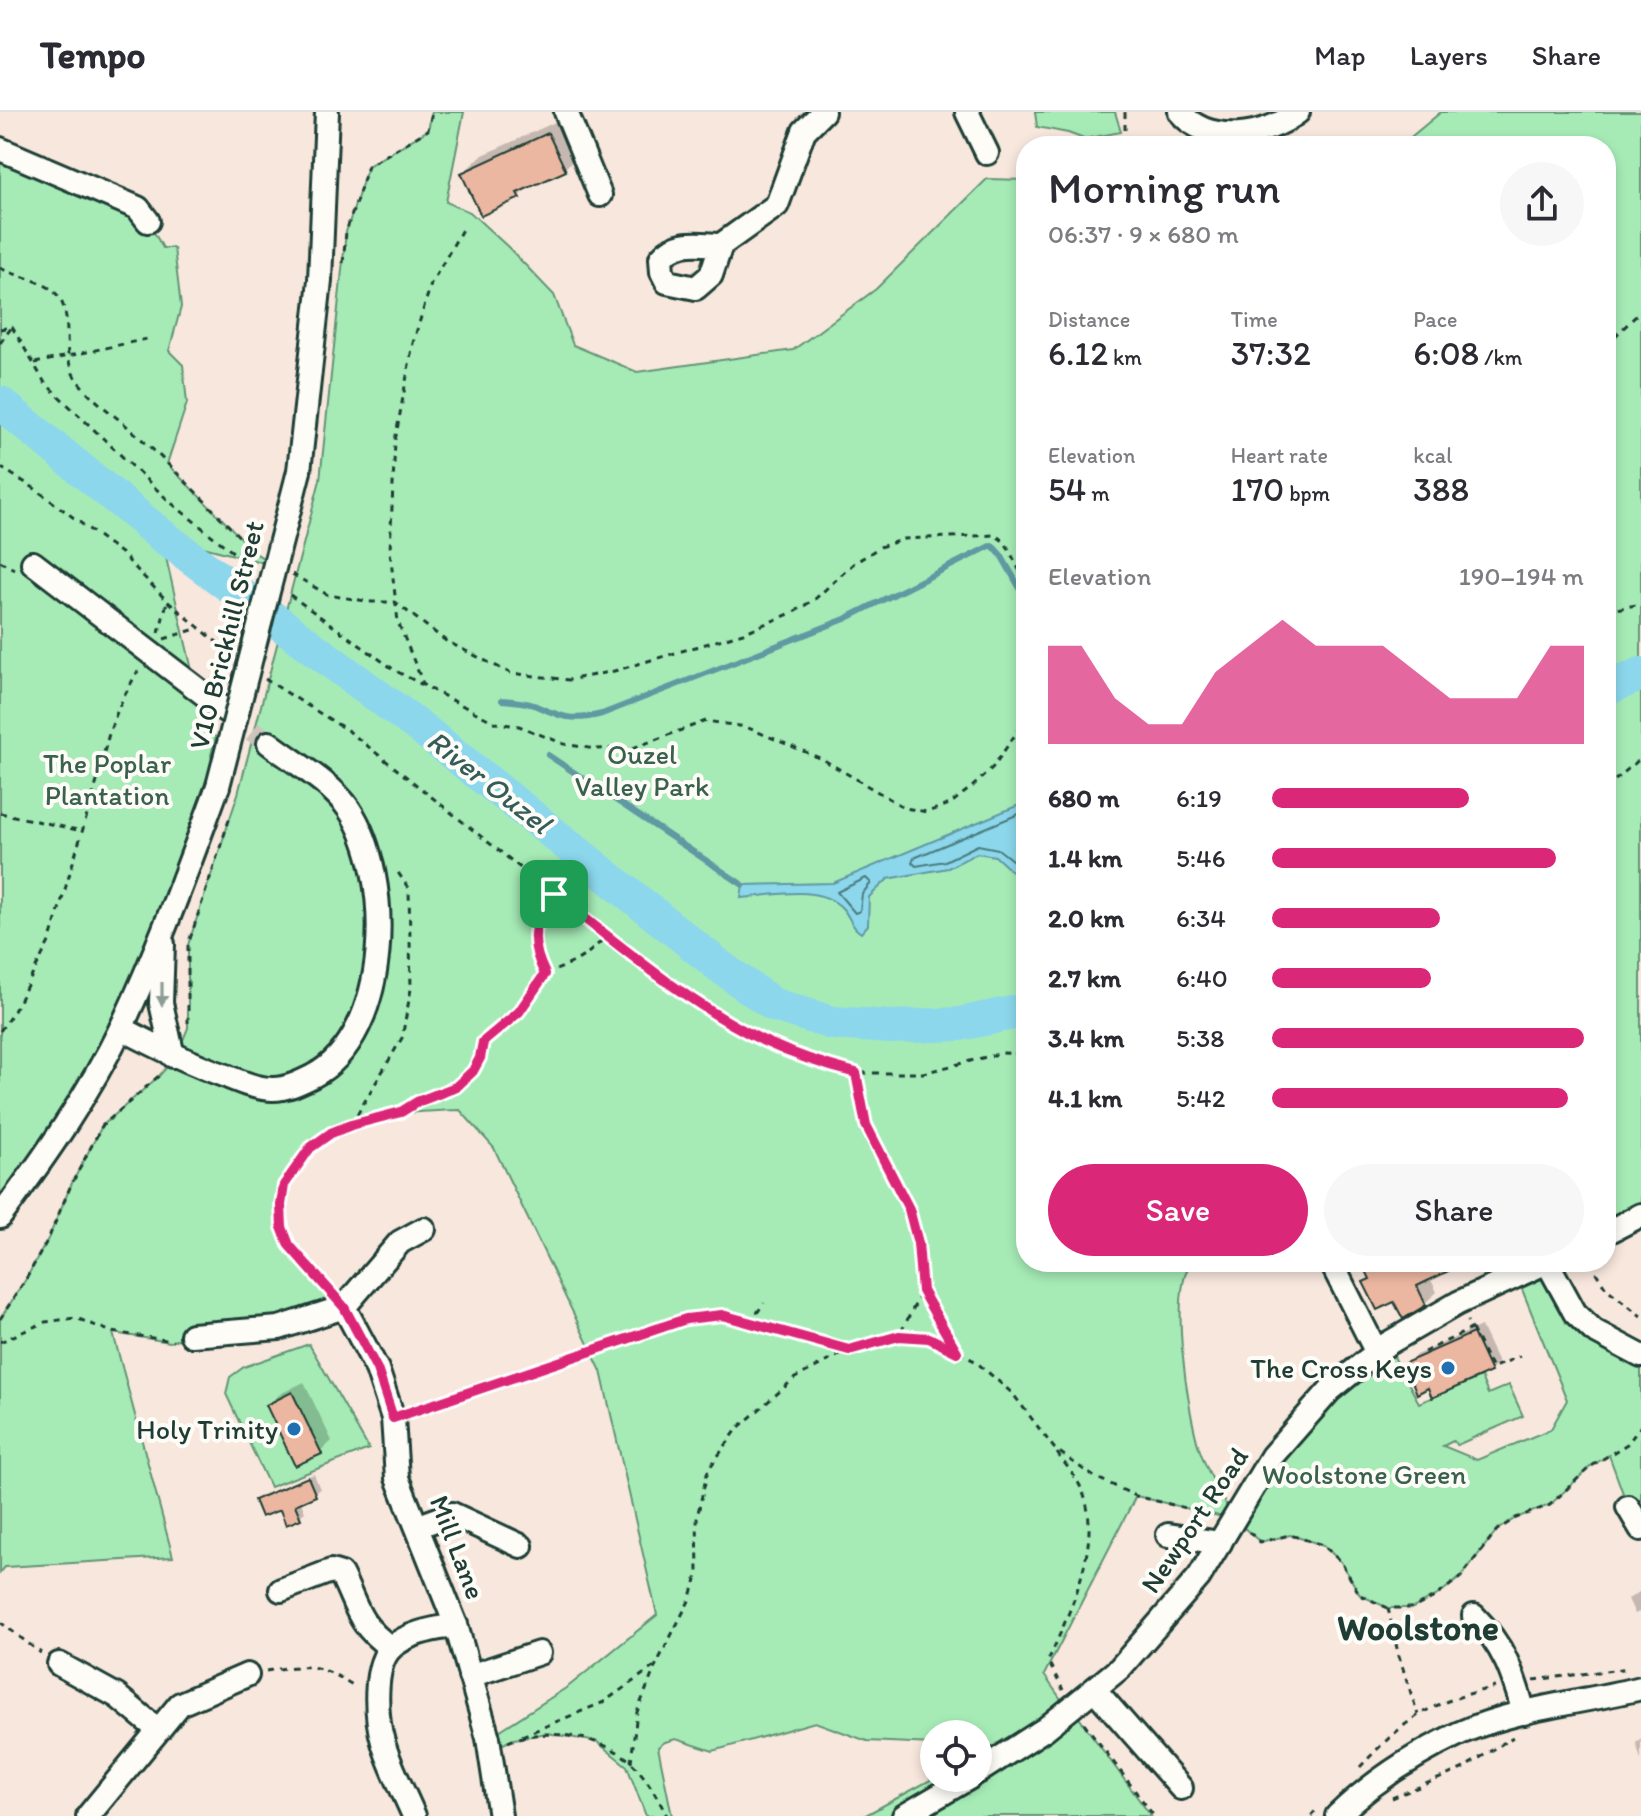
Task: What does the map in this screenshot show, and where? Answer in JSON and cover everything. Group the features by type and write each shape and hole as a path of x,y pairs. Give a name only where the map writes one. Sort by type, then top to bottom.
{"street":[{"name":"V10 Brickhill Street","path":"0,1217 51,1149 121,1028 164,931 218,786 299,471 320,280 327,112"},
{"path":"721,245 777,205 804,131 823,112"},
{"path":"967,112 987,153"},
{"path":"1180,112 1188,122 1224,135 1259,132 1298,112"},
{"path":"570,113 600,195"},
{"path":"0,149 138,208 148,221"},
{"path":"33,563 226,711"},
{"path":"121,1028 175,1057 252,1086 274,1089 299,1083 336,1059 352,1040 369,995 379,926 371,862 362,835 348,809 330,790 269,743"},
{"path":"164,931 161,1003 175,1057"},
{"path":"1616,1228 1641,1215"},
{"path":"192,1335 279,1328 344,1307 400,1242 424,1229"},
{"path":"1336,1272 1376,1351"},
{"name":"Newport Road","path":"992,1763 1045,1729 1095,1690 1147,1638 1199,1577 1272,1456 1330,1390 1376,1351 1458,1303 1525,1272"},
{"path":"1552,1272 1575,1313 1594,1331 1641,1356"},
{"name":"Mill Lane","path":"344,1307 377,1369 393,1418 397,1478 419,1526 456,1625 490,1750 500,1816"},
{"path":"1628,1507 1641,1529"},
{"path":"419,1526 452,1514 521,1546"},
{"path":"1168,1535 1220,1543"},
{"path":"281,1590 331,1571 341,1574 360,1619 372,1635 391,1648"},
{"path":"1474,1616 1490,1632 1507,1657 1524,1713"},
{"path":"414,1816 383,1741 377,1690 380,1667 391,1648 415,1634 456,1625"},
{"path":"470,1676 539,1653"},
{"path":"59,1664 117,1696 157,1729"},
{"path":"88,1816 180,1704 247,1675"},
{"path":"1337,1816 1394,1770 1462,1733 1524,1713 1641,1688"},
{"path":"1095,1690 1181,1788"},
{"path":"904,1816 945,1792"}],"path":[{"path":"343,263 346,232 368,166 428,130 432,112"},
{"path":"1123,136 1125,112"},
{"path":"424,686 398,622 395,602 390,551 395,441 413,343 431,284 464,226"},
{"path":"0,268 48,287 58,296 64,309 68,357 74,377 258,555"},
{"path":"1616,335 1641,311"},
{"path":"0,329 12,327"},
{"path":"0,343 12,327"},
{"path":"12,327 45,383 170,502 261,575"},
{"path":"35,363 147,339"},
{"path":"0,467 34,488 122,554 167,601 236,658"},
{"path":"281,569 328,595 395,602 446,641 510,673 569,680 614,671 729,637 794,612 815,599 866,556 880,547 904,539 995,535 1005,542 1016,563"},
{"path":"286,592 396,671 496,723 519,726 564,744 595,749 633,748 706,721 746,727 822,759 905,808 927,812 950,804 973,786 993,767 1016,734"},
{"path":"167,601 157,642 200,628"},
{"path":"1616,609 1641,604"},
{"path":"0,1031 14,1011 50,940 116,709 148,653"},
{"path":"259,674 350,732 606,936 713,1012 763,1041 812,1061 856,1073 923,1073 1002,1053 1016,1054"},
{"path":"1616,779 1641,758"},
{"path":"0,1319 49,1237 76,1173 102,1126 147,1088 175,1057 188,1028 188,945 233,810"},
{"path":"0,813 82,831"},
{"path":"545,974 534,940 539,913 554,894"},
{"path":"344,1307 289,1245 282,1227 284,1185 310,1148 331,1133 401,1112 417,1102 456,1087 473,1071 483,1042 519,1012 545,974 572,965 589,955 606,936"},
{"path":"856,1073 866,1125 909,1209 918,1243 922,1291 957,1352"},
{"path":"1596,1272 1606,1288 1641,1316"},
{"path":"899,1336 922,1291"},
{"path":"750,1324 764,1303"},
{"path":"393,1418 686,1319 722,1315 849,1350"},
{"path":"0,1342 45,1322 76,1318 112,1332 170,1342 192,1335"},
{"path":"1471,1329 1474,1328 1492,1368 1520,1356"},
{"path":"631,1762 637,1712 656,1665 691,1597 698,1572 697,1517 708,1470 738,1428 795,1378 849,1350 899,1336 929,1338 975,1361 1013,1394 1079,1485 1091,1528 1075,1599 1048,1661 1072,1707 1154,1816"},
{"path":"1054,1448 1093,1476 1136,1496 1235,1520 1260,1542 1290,1535 1323,1545 1341,1562 1360,1595 1388,1608 1413,1608 1461,1577 1497,1530 1516,1518 1550,1505 1590,1467 1627,1444 1641,1426"},
{"path":"1388,1608 1398,1653 1418,1715"},
{"path":"0,1622 59,1664"},
{"path":"247,1675 304,1665 327,1669 362,1691 377,1690"},
{"path":"490,1750 604,1702 656,1665"},
{"path":"514,1739 547,1733 597,1742 631,1762 656,1795 667,1816"},
{"path":"1387,1799 1462,1769 1514,1737"}],"green space":[{"name":"Ouzel Valley Park","path":"432,112 464,112 446,202 470,212 554,295 573,345 637,372 793,350 876,289 987,179 1016,180 1016,1272 1187,1272 1181,1298 1181,1323 1190,1408 1203,1458 1235,1520 1136,1496 1044,1675 1065,1705 996,1744 1077,1715 1151,1816 864,1816 920,1786 920,1792 992,1792 992,1720 920,1720 920,1743 867,1741 815,1722 713,1751 676,1739 665,1742 658,1747 672,1816 646,1816 627,1766 597,1742 547,1733 514,1739 490,1750 488,1738 569,1686 657,1615 601,1371 494,1148 460,1110 366,1120 325,1139 307,1154 292,1173 281,1207 284,1234 299,1259 344,1307 192,1335 170,1342 113,1333 173,1557 5,1567 0,1573 0,1319 49,1237 71,1185 102,1126 176,1057 188,1028 188,945 238,794 320,480 346,232 368,166 428,130"},
{"path":"1035,112 1115,112 1121,132 1076,136 1037,127"},
{"path":"1441,112 1641,112 1641,1215 1616,1228 1616,136 1412,136"},
{"name":"The Poplar Plantation","path":"0,149 148,222 163,248 174,248 181,307 169,351 183,365 187,403 167,464 258,555 280,567 161,536 206,731 216,737 211,755 218,786 121,1028 0,1217"},
{"name":"Woolstone Green","path":"1482,1272 1552,1272 1564,1297 1641,1356 1641,1529 1628,1507 1609,1455 1590,1467 1550,1505 1516,1518 1497,1530 1461,1577 1413,1608 1388,1608 1360,1595 1341,1562 1323,1545 1290,1535 1260,1542 1235,1520 1272,1456 1387,1344 1419,1403 1481,1377 1488,1394 1509,1385 1523,1416 1457,1445 1453,1441 1443,1446 1477,1460 1551,1429 1567,1400 1517,1277 1489,1288"},
{"path":"309,1344 369,1449 270,1487 226,1394 230,1377 244,1367"}],"water":[{"path":"1016,806 1016,875 995,856 977,853 948,868 888,879 869,897 868,925 861,933 843,909 821,896 795,893 741,898 743,885 833,883"}],"building":[{"path":"548,133 566,171 517,193 520,198 481,216 461,173"},
{"path":"1367,1272 1446,1272 1417,1286 1426,1305 1403,1319 1394,1302 1377,1310 1363,1282 1370,1279"},
{"name":"The Cross Keys","path":"1473,1333 1491,1372 1432,1398 1428,1388 1417,1394 1405,1363"},
{"name":"Holy Trinity","path":"292,1392 322,1454 295,1466 266,1405"},
{"path":"308,1477 316,1496 295,1505 301,1519 286,1525 280,1510 261,1517 254,1500"}],"waterway":[{"name":"River Ouzel","path":"0,403 161,535 426,732 722,968 774,1005 832,1023 891,1027 960,1024 1016,1012"},
{"path":"502,700 530,704 567,717 602,714 845,619 992,545 1016,581"},
{"name":"River Ouzel","path":"1616,685 1641,674"},
{"path":"548,755 743,885"}],"tunnel":[{"path":"226,711 269,743"}],"place":[{"name":"The Cross Keys","path":"1448,1368"},
{"name":"Holy Trinity","path":"294,1429"}],"district":[{"name":"Woolstone","path":"1418,1627"}],"route":[{"path":"554,894 606,936 713,1012 763,1041 812,1061 856,1073 866,1125 909,1209 918,1243 922,1291 957,1352 929,1338 899,1336 849,1350 722,1315 686,1319 393,1418 377,1369 344,1307 289,1245 282,1227 284,1185 310,1148 331,1133 401,1112 417,1102 456,1087 473,1071 483,1042 519,1012 545,974 534,940 539,913 554,894"}]}
